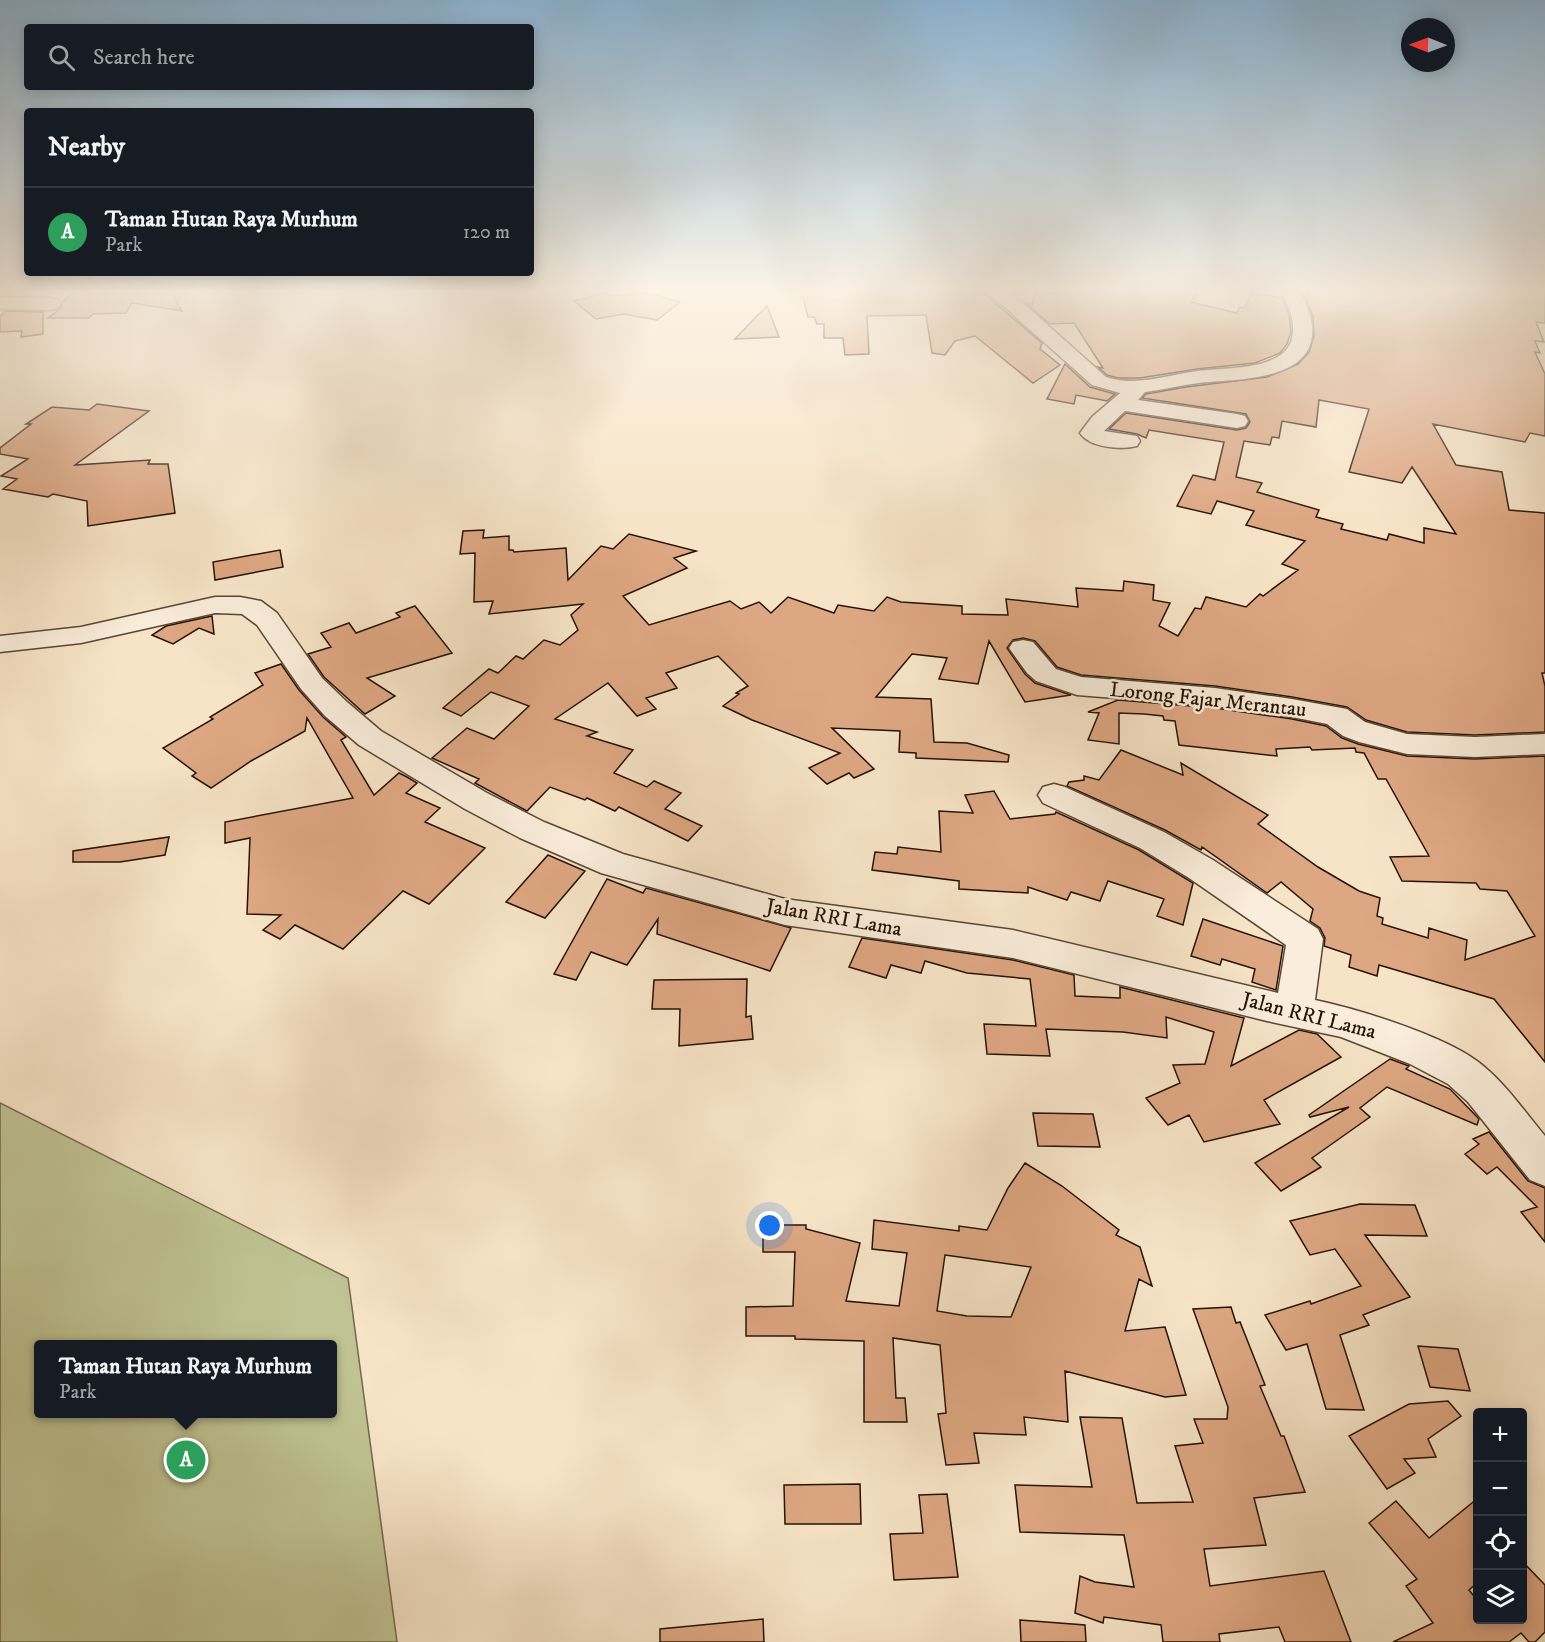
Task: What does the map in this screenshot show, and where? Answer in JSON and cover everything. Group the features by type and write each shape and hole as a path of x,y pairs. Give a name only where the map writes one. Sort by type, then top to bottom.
{"street":[{"path":"1070,366 1082,378 1110,385 1138,386 1247,372 1267,366"},
{"path":"1130,441 1100,438 1091,433 1095,426 1122,404 1138,386"},
{"path":"1122,404 1238,421"},
{"name":"Jalan RRI Lama","path":"0,644 81,635 222,605 240,605 258,611 294,655 311,683 336,709 370,738 507,818 613,864 785,912 1022,946 1368,1029 1425,1052 1455,1068 1482,1090 1545,1167"},
{"name":"Lorong Fajar Merantau","path":"1023,648 1037,668 1046,675 1077,686 1215,697 1292,708 1336,716 1354,729 1407,744 1475,747 1545,744"},
{"path":"1054,795 1152,840 1201,869 1305,939 1294,1011"}],"green space":[{"path":"0,1103 348,1278 397,1642 0,1642"}],"building":[{"path":"1012,366 1059,366 1033,383"},
{"path":"1064,366 1090,387 1115,394 1107,401 1076,395 1074,404 1047,399"},
{"path":"1101,366 1230,366 1140,378 1118,378 1107,375 1098,367 1103,368"},
{"path":"1294,366 1541,366 1545,374 1545,436 1530,433 1525,442 1433,424 1456,465 1502,472 1509,510 1545,513 1545,673 1542,673 1545,686 1545,732 1475,735 1407,732 1366,720 1347,707 1292,697 1215,686 1081,675 1057,667 1035,641 1023,638 1013,640 1007,648 1025,674 1035,683 1071,695 1025,702 989,641 978,684 939,679 947,658 912,654 876,697 931,699 934,742 967,743 1009,755 1008,762 916,758 916,753 899,752 900,731 832,728 874,769 854,778 849,773 827,784 809,768 840,753 752,720 723,706 739,694 736,693 748,686 718,656 666,673 677,688 646,698 656,709 637,716 608,683 555,719 597,732 587,736 633,750 614,773 647,787 654,781 681,793 665,809 702,826 688,841 619,807 615,811 587,798 585,800 550,787 527,811 475,783 479,779 432,758 467,728 494,739 529,706 491,692 461,716 443,708 489,669 498,673 516,656 523,659 544,640 560,645 578,630 571,615 583,604 489,614 493,601 474,602 475,553 460,554 463,531 484,530 483,538 509,536 509,550 514,552 566,548 568,580 601,546 613,549 629,534 696,551 674,558 687,568 623,596 649,625 730,601 741,609 759,602 771,613 788,597 834,613 838,605 874,611 887,597 901,602 962,606 962,614 1008,615 1006,599 1078,607 1076,588 1123,591 1124,581 1154,585 1153,600 1170,603 1159,626 1178,636 1195,608 1201,609 1206,597 1246,607 1260,594 1263,596 1298,570 1282,564 1305,541 1246,525 1254,511 1217,501 1211,514 1177,506 1193,475 1215,480 1224,442 1149,430 1146,438 1109,429 1126,413 1237,430 1246,428 1250,422 1246,414 1142,398 1146,394 1186,387 1267,377","holes":["1319,400 1369,409 1349,472 1402,483 1412,467 1456,534 1424,528 1424,543 1389,534 1387,540 1341,529 1343,524 1316,517 1319,510 1257,492 1262,483 1236,477 1244,441 1270,445 1272,437 1279,438 1282,421 1316,427"]},
{"path":"97,404 149,411 75,465 150,460 148,464 168,464 175,513 88,526 87,501 53,494 48,497 3,489 17,479 1,476 28,459 0,454 0,448 31,424 26,424 52,407 89,410"},
{"path":"280,550 283,567 215,580 213,562"},
{"path":"415,606 452,653 367,678 395,696 365,714 324,677 308,654 331,647 321,633 349,623 356,633 400,617 396,613"},
{"path":"212,616 214,634 199,628 173,644 152,635 166,626"},
{"path":"281,664 299,690 323,717 346,737 341,740 374,795 399,773 417,783 406,793 440,808 425,822 485,848 429,904 403,891 343,949 295,925 280,939 263,930 281,915 247,914 250,838 225,843 225,822 353,798 307,718 305,731 251,761 211,788 192,776 196,773 163,748 213,719 210,717 263,685 255,673"},
{"path":"1118,700 1215,708 1292,719 1326,726 1342,738 1358,744 1407,756 1475,759 1545,756 1545,1062 1494,999 1379,965 1377,976 1349,967 1351,955 1324,946 1325,938 1320,928 1310,921 1313,909 1281,882 1267,893 1202,847 1201,850 1165,830 1067,786 1069,782 1084,780 1084,776 1099,780 1121,750 1183,775 1181,763 1268,815 1258,824 1318,867 1359,891 1380,898 1377,916 1383,918 1382,924 1428,938 1429,928 1467,940 1465,960 1535,936 1507,891 1480,889 1476,883 1402,881 1390,857 1429,856 1386,779 1378,779 1364,753 1356,752 1355,748 1312,750 1310,747 1276,749 1277,756 1179,745 1175,721 1164,720 1163,716 1144,714 1119,713 1119,744 1088,740 1099,713 1088,712"},
{"path":"994,791 1010,819 1055,814 1056,812 1139,850 1193,883 1183,925 1157,916 1164,899 1108,881 1100,901 1071,892 1067,900 1028,887 1028,893 959,889 959,881 872,870 875,852 897,854 898,847 941,852 939,811 973,813 965,795"},
{"path":"169,837 165,855 120,862 73,862 73,851"},
{"path":"548,855 585,871 545,918 506,902"},
{"path":"607,879 643,893 646,888 791,928 770,971 657,934 658,919 627,965 591,952 576,980 554,974"},
{"path":"1203,919 1283,946 1276,990 1252,982 1255,969 1222,959 1220,965 1191,956"},
{"path":"862,938 1013,960 1074,975 1075,996 1120,998 1120,987 1244,1018 1231,1066 1299,1030 1317,1034 1341,1057 1264,1100 1280,1124 1204,1142 1189,1115 1168,1125 1146,1098 1180,1083 1173,1065 1205,1064 1214,1032 1166,1017 1167,1038 1123,1032 1046,1029 1050,1056 987,1054 984,1024 1036,1026 1030,979 967,973 925,961 921,973 891,965 886,978 849,967"},
{"path":"747,979 746,1017 751,1016 753,1039 679,1046 680,1009 652,1009 654,980"},
{"path":"1390,1059 1409,1066 1406,1069 1450,1089 1479,1119 1477,1125 1387,1087 1360,1108 1370,1117 1312,1158 1321,1167 1281,1191 1255,1163 1349,1107 1310,1117 1309,1115"},
{"path":"1033,1113 1093,1114 1100,1147 1038,1146"},
{"path":"1489,1132 1528,1181 1545,1188 1545,1242 1521,1212 1537,1207 1497,1167 1487,1174 1465,1154 1479,1144 1473,1139"},
{"path":"1025,1163 1062,1186 1119,1230 1116,1235 1140,1247 1152,1286 1139,1279 1125,1331 1165,1327 1186,1395 1165,1397 1065,1371 1068,1422 1024,1417 1026,1435 974,1433 979,1463 946,1465 938,1414 946,1413 940,1345 893,1338 896,1398 905,1398 907,1422 864,1422 864,1341 795,1339 795,1336 746,1336 746,1307 793,1306 795,1252 763,1252 763,1225 806,1225 806,1229 860,1243 846,1301 899,1306 907,1253 872,1249 874,1220 959,1231 959,1226 987,1230 1008,1188","holes":["945,1255 1031,1267 1011,1317 967,1316 937,1311"]},
{"path":"1360,1204 1415,1205 1427,1236 1365,1235 1410,1297 1363,1315 1369,1325 1340,1335 1364,1410 1326,1409 1307,1344 1286,1350 1265,1315 1310,1301 1311,1304 1361,1286 1335,1249 1310,1255 1290,1221"},
{"path":"1231,1307 1236,1323 1240,1322 1265,1385 1260,1386 1281,1436 1284,1436 1305,1492 1254,1498 1266,1545 1204,1549 1210,1586 1324,1571 1351,1642 1285,1642 1279,1627 1219,1634 1220,1642 1163,1642 1161,1625 1104,1617 1103,1623 1075,1613 1080,1576 1095,1582 1134,1587 1124,1535 1020,1532 1015,1485 1092,1487 1080,1417 1122,1418 1137,1503 1193,1502 1175,1446 1203,1443 1194,1419 1227,1419 1228,1407 1193,1309"},
{"path":"1418,1346 1458,1349 1470,1391 1430,1387"},
{"path":"1448,1401 1461,1416 1428,1439 1436,1457 1404,1459 1415,1473 1387,1489 1349,1436 1409,1404"},
{"path":"860,1484 861,1524 785,1524 784,1485"},
{"path":"947,1494 958,1577 894,1580 890,1534 923,1533 919,1495"},
{"path":"1396,1501 1429,1538 1473,1502 1473,1586 1469,1590 1473,1595 1473,1624 1527,1624 1527,1566 1545,1585 1545,1632 1535,1642 1529,1642 1521,1633 1509,1642 1393,1642 1433,1623 1406,1586 1417,1579 1369,1523"},
{"path":"763,1619 764,1642 660,1642 660,1629"},
{"path":"1020,1620 1085,1625 1086,1642 1021,1642"}],"place":[{"name":"Taman Hutan Raya Murhum","path":"186,1460"}]}
